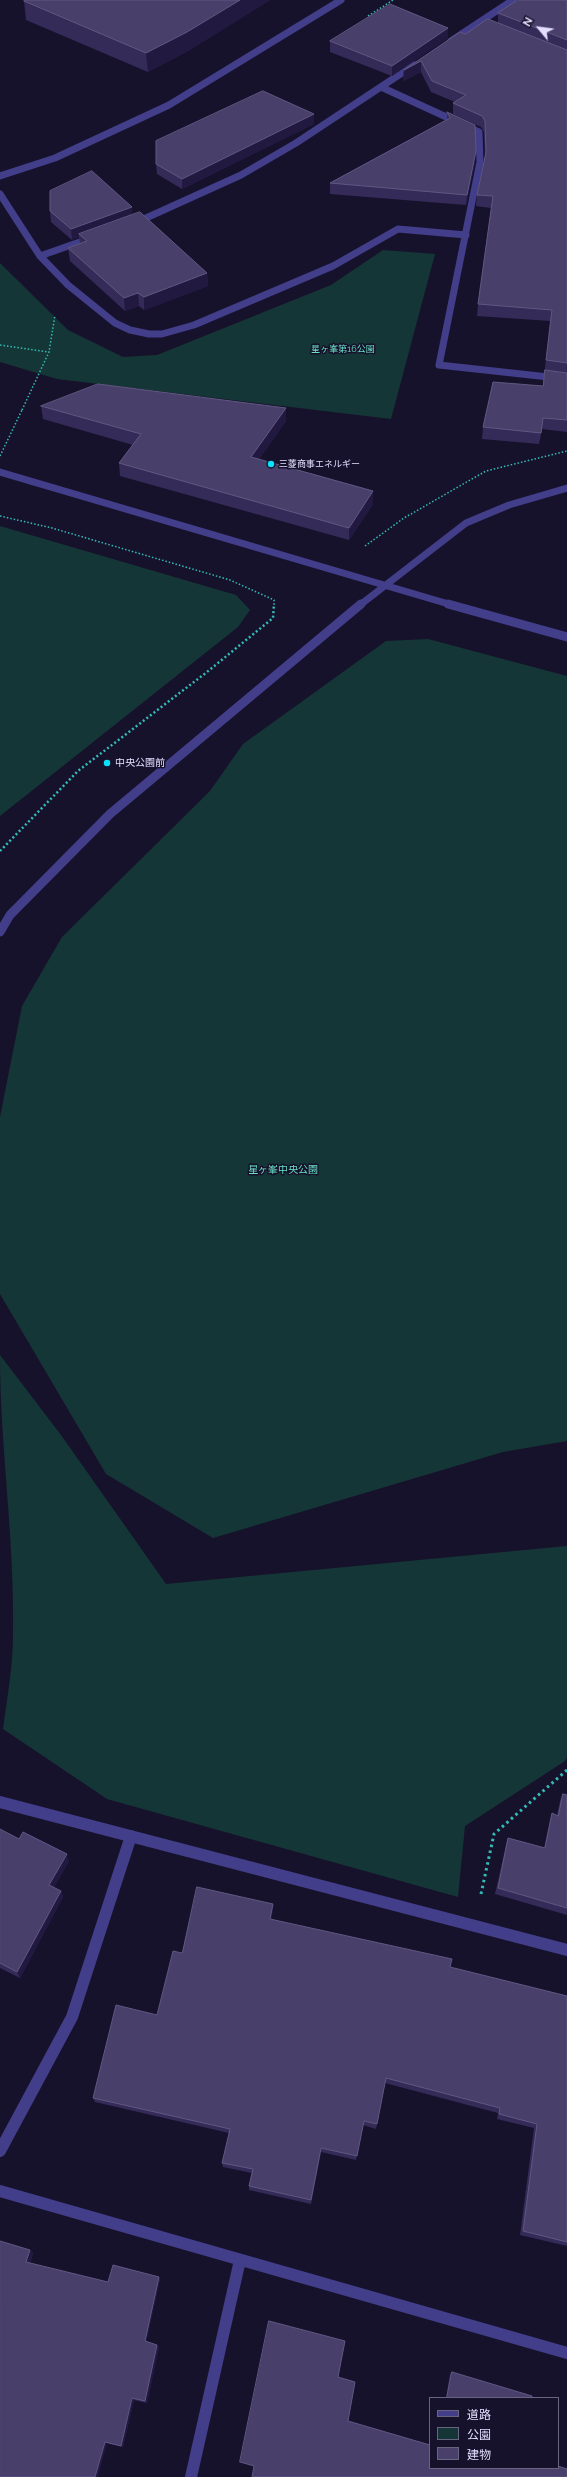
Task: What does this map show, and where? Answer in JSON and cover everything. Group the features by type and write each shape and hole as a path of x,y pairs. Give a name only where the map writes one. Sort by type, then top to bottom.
{"street":[{"path":"0,176 55,158 169,106 341,0"},
{"path":"442,47 483,23 513,0"},
{"path":"131,225 242,175 296,143 423,59"},
{"path":"381,87 479,132 480,162 440,365 567,379"},
{"path":"0,194 40,256 68,285 115,323 130,330 162,334 194,325 333,266 398,229 466,234"},
{"path":"40,256 96,236"},
{"path":"0,472 383,586 567,637"},
{"path":"0,932 10,915 110,814 383,586 466,523 509,505 567,488"},
{"path":"0,1802 567,1950"},
{"path":"0,2150 72,2017 131,1836"},
{"path":"0,2191 567,2353"},
{"path":"191,2477 240,2260"}],"path":[{"path":"0,456 50,352 55,310"},
{"path":"0,345 50,352"},
{"path":"0,451 7,452"},
{"path":"360,547 365,546 404,518 486,471 567,451"},
{"path":"0,516 52,528 230,580 274,600 273,618 207,672 78,771 0,851"},
{"path":"52,528 54,523"},
{"path":"473,1925 494,1834 567,1770"}],"green space":[{"name":"星ヶ峯第16公園","path":"383,250 435,254 391,419 57,379 0,362 0,263 68,330 123,357 157,355 331,285"},
{"path":"0,526 236,595 250,610 238,627 0,816"},
{"name":"星ヶ峯中央公園","path":"428,639 567,676 567,1441 503,1452 213,1538 106,1474 0,1294 0,1117 22,1006 62,937 210,791 243,744 386,641"},
{"path":"0,1355 61,1435 166,1584 567,1546 567,1757 565,1761 465,1826 458,1897 107,1799 3,1729 12,1658 13,1600 10,1530 2,1425"}],"building":[{"path":"240,0 187,32 146,53 24,1"},
{"path":"518,0 567,0 567,40 498,13"},
{"path":"390,4 448,28 392,66 330,41"},
{"path":"488,19 567,50 567,363 546,360 552,310 478,304 493,196 477,195 486,152 485,121 482,116 453,103 466,95 432,81 421,61 404,70 460,32 465,34"},
{"path":"263,91 314,114 182,179 156,164 156,141"},
{"path":"447,112 475,125 476,151 467,195 330,183 450,118"},
{"path":"92,171 132,207 71,229 50,211 50,191"},
{"path":"140,212 207,273 144,297 138,293 124,298 68,248 87,241 79,234"},
{"path":"545,370 567,373 567,420 543,418 541,433 483,427 493,382 543,386"},
{"path":"98,384 286,408 251,457 373,491 349,528 119,463 141,434 41,406"},
{"path":"563,1794 567,1795 567,1908 498,1888 508,1838 545,1848 552,1813 558,1816"},
{"path":"0,1829 19,1839 23,1832 67,1854 49,1885 61,1891 17,1972 0,1963"},
{"path":"197,1887 273,1904 270,1919 452,1959 450,1967 567,1996 567,2242 523,2231 537,2124 499,2114 500,2108 386,2078 377,2124 364,2121 357,2156 321,2148 311,2200 249,2186 253,2169 222,2163 230,2129 93,2098 116,2005 157,2015 173,1951 182,1953"},
{"path":"0,2241 30,2250 26,2262 108,2282 113,2265 159,2277 145,2341 157,2345 145,2401 132,2398 121,2446 105,2442 95,2477 0,2477"},
{"path":"269,2321 345,2341 338,2377 355,2382 348,2421 429,2445 429,2469 559,2469 559,2466 567,2469 567,2477 252,2477 254,2466 240,2462"},
{"path":"452,2372 532,2396 532,2397 447,2397"}],"place":[{"name":"三菱商事エネルギー","path":"271,464"},
{"name":"中央公園前","path":"107,763"}]}
